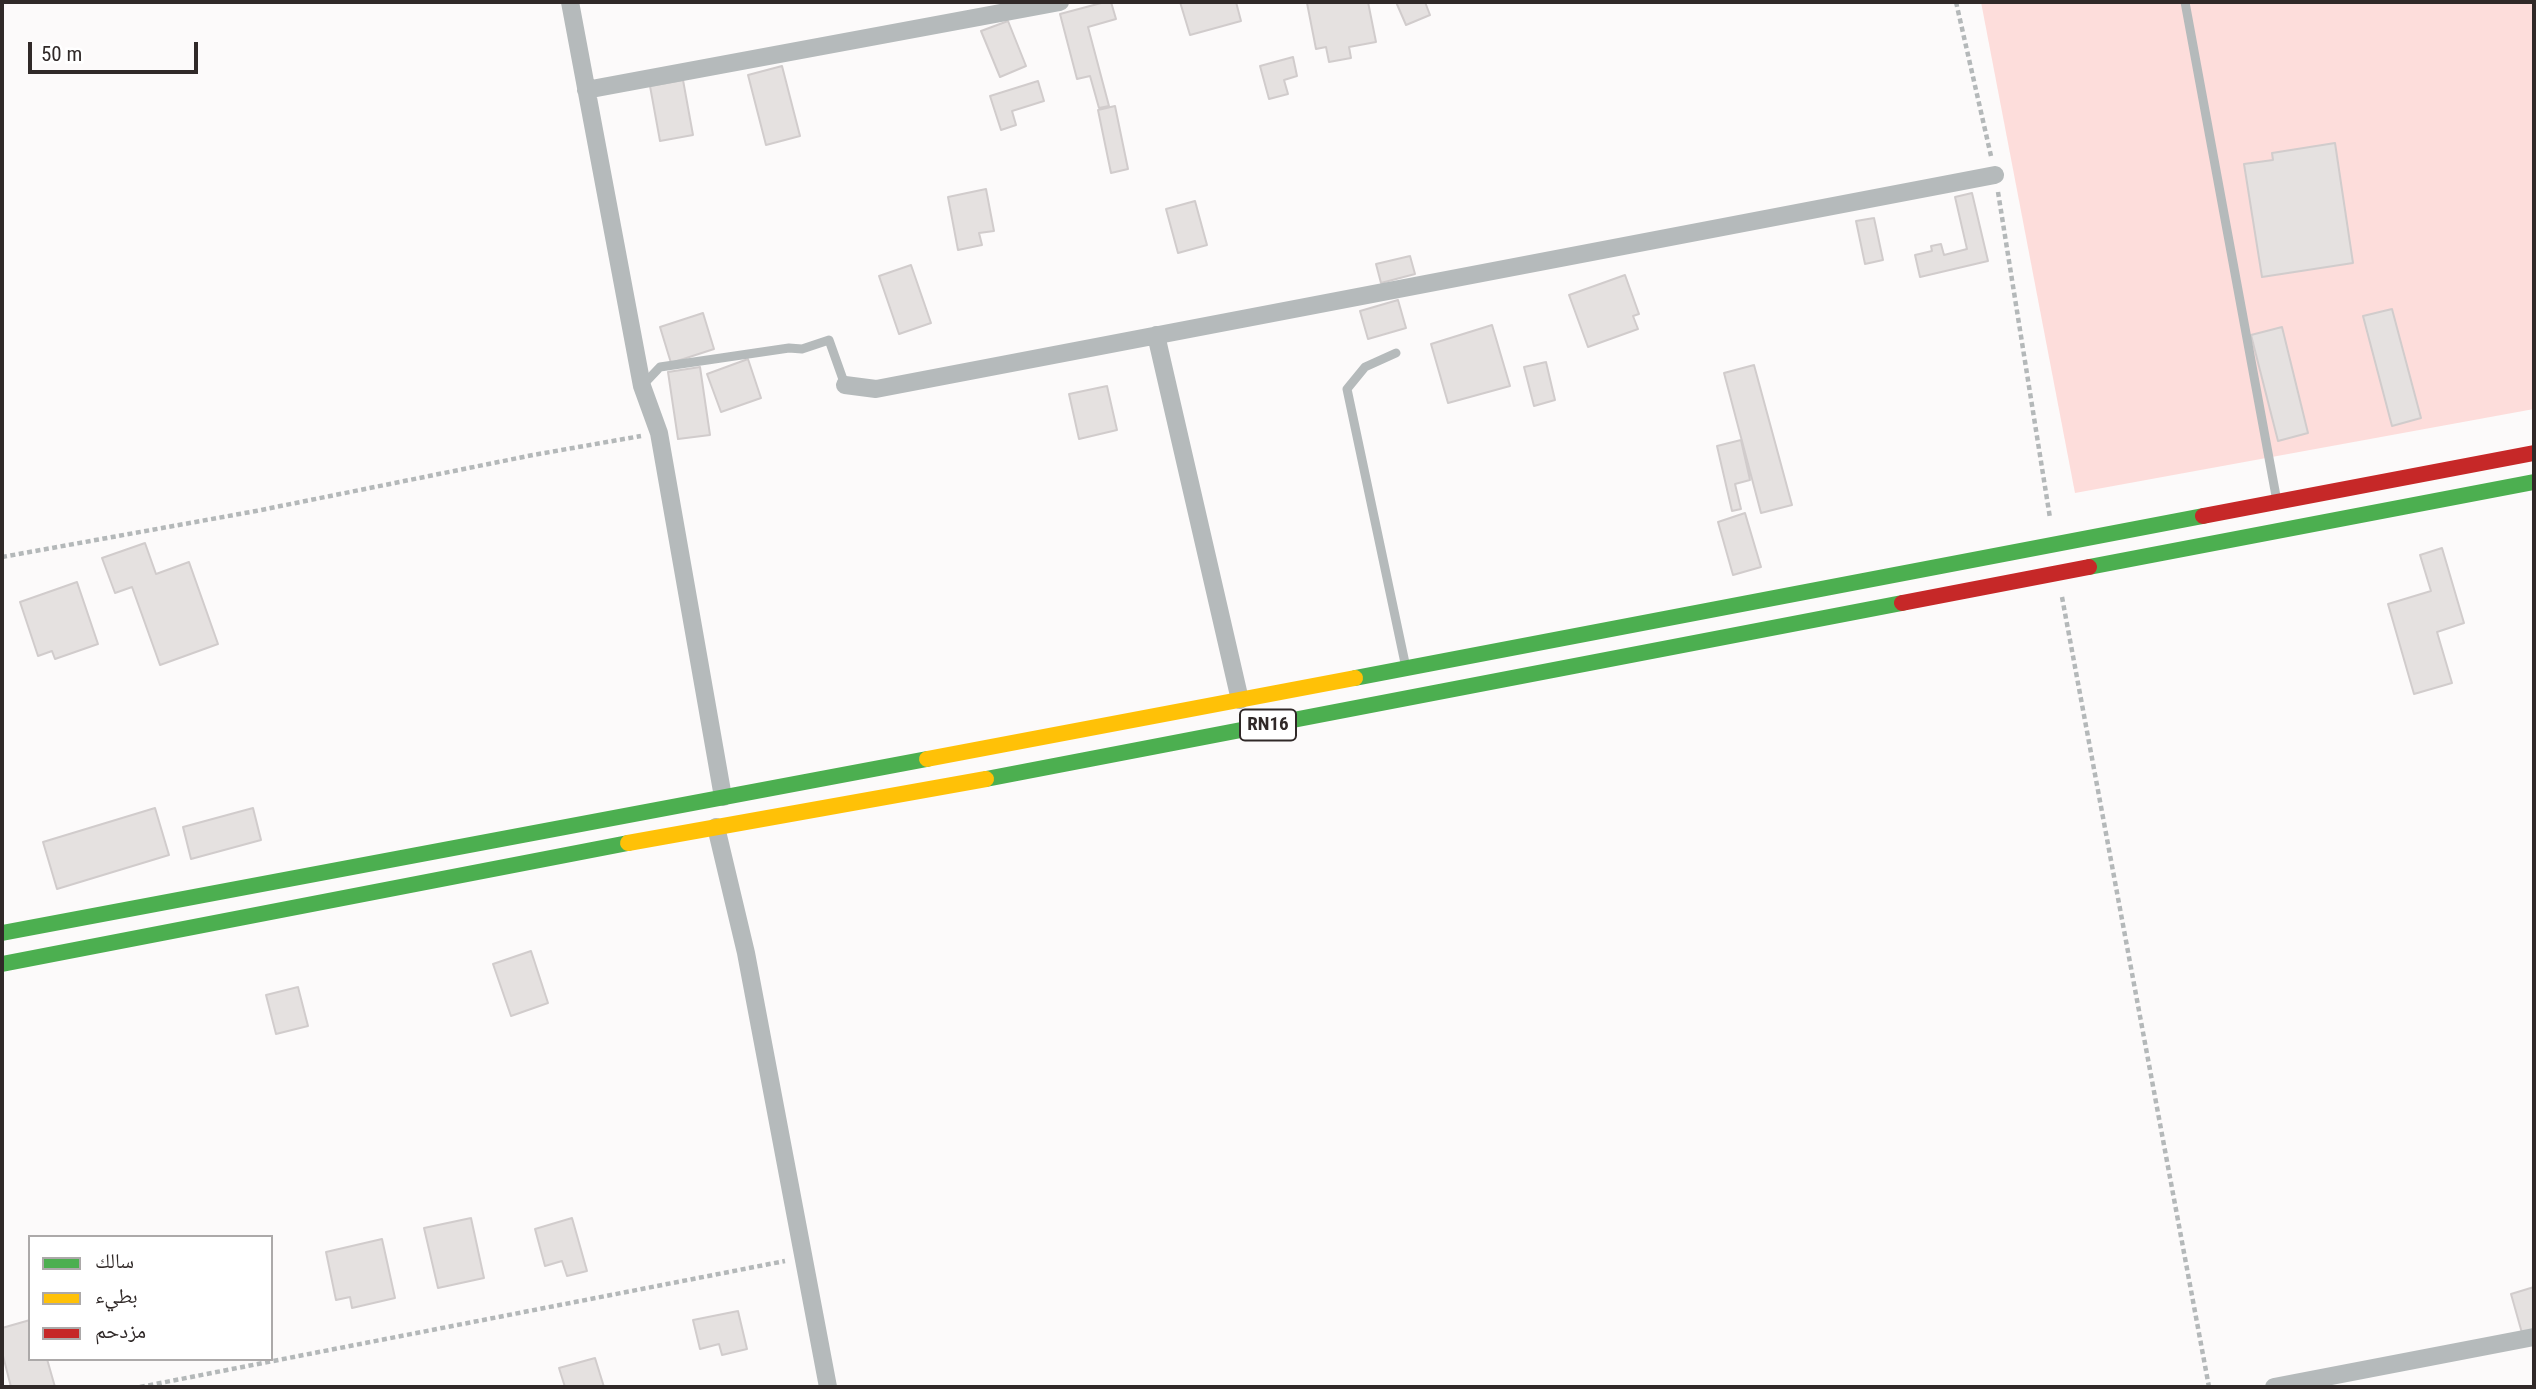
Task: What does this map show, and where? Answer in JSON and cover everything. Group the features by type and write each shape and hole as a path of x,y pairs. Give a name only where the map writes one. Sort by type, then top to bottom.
{"highway":[{"name":"RN16","path":"2,933 2534,453"},
{"name":"RN16","path":"2,964 2534,482"}],"street":[{"path":"569,2 642,386 659,433 723,797"},
{"path":"586,90 1060,2"},
{"path":"845,385 876,389 1995,175"},
{"path":"1156,335 1240,700"},
{"path":"716,827 746,953 828,1387"},
{"path":"2274,1387 2534,1337"}],"lane":[{"path":"2185,2 2277,501"},
{"path":"642,386 660,367 789,348 802,349 829,340 845,385"},
{"path":"1396,353 1364,367 1348,389 1406,668"}],"path":[{"path":"1956,2 1995,175 2054,544"},
{"path":"2,557 256,511 533,454 659,433"},
{"path":"2057,574 2209,1387"},
{"path":"273,1361 803,1257"},
{"path":"140,1387 273,1361"}],"shaded area":[{"path":"1981,2 2534,2 2534,409 2075,493"}],"building":[{"path":"1111,2 1116,19 1088,27 1109,106 1099,108 1090,76 1077,79 1060,14"},
{"path":"1180,2 1236,2 1241,21 1190,35"},
{"path":"1368,2 1376,42 1349,47 1351,58 1329,62 1326,47 1316,49 1307,3"},
{"path":"1396,2 1425,2 1430,15 1406,25"},
{"path":"1008,21 1026,66 1000,77 981,31"},
{"path":"1293,57 1297,76 1284,80 1288,94 1269,99 1260,66"},
{"path":"782,66 800,136 766,145 748,75"},
{"path":"683,80 693,135 660,141 650,86"},
{"path":"1038,81 1044,101 1012,111 1016,125 1001,130 990,96"},
{"path":"1115,106 1128,169 1111,173 1098,110"},
{"path":"2335,143 2353,263 2262,277 2244,164 2273,160 2272,153"},
{"path":"986,189 994,231 979,233 982,245 958,250 948,197"},
{"path":"1972,193 1988,261 1920,277 1915,255 1932,251 1931,246 1941,244 1944,255 1967,249 1955,197"},
{"path":"1195,201 1207,245 1178,253 1166,209"},
{"path":"1874,218 1883,260 1865,264 1856,221"},
{"path":"1410,256 1415,274 1381,283 1376,264"},
{"path":"911,265 931,323 899,334 879,276"},
{"path":"1625,275 1639,314 1633,316 1638,329 1588,347 1569,295"},
{"path":"1398,300 1406,328 1368,339 1360,311"},
{"path":"2392,309 2421,418 2392,426 2363,316"},
{"path":"703,313 714,349 671,363 660,327"},
{"path":"1492,325 1510,386 1448,403 1431,344"},
{"path":"2282,327 2308,433 2278,441 2251,335"},
{"path":"748,359 761,398 721,412 707,374"},
{"path":"1546,362 1555,400 1534,406 1524,367"},
{"path":"1754,365 1792,505 1761,513 1724,373"},
{"path":"700,367 710,435 678,439 668,372"},
{"path":"1107,386 1117,430 1079,439 1069,394"},
{"path":"1741,440 1750,480 1735,484 1741,509 1732,511 1717,446"},
{"path":"1745,513 1761,567 1733,575 1718,522"},
{"path":"145,543 156,574 189,562 218,644 160,665 132,587 115,593 102,558"},
{"path":"2442,548 2464,623 2437,632 2452,683 2414,694 2388,604 2431,591 2420,555"},
{"path":"77,582 98,644 55,659 52,651 38,656 20,602"},
{"path":"155,808 169,855 57,889 43,842"},
{"path":"253,808 261,840 191,859 183,827"},
{"path":"531,951 548,1003 511,1016 493,964"},
{"path":"298,987 308,1026 276,1034 266,995"},
{"path":"471,1218 484,1278 438,1288 424,1228"},
{"path":"572,1218 587,1271 567,1276 562,1261 545,1266 535,1229"},
{"path":"382,1239 395,1298 352,1308 350,1297 336,1300 326,1252"},
{"path":"2534,1287 2534,1329 2522,1333 2511,1294"},
{"path":"738,1311 747,1349 722,1355 719,1344 700,1349 693,1320"},
{"path":"28,1321 28,1361 48,1361 55,1387 11,1387 2,1352 2,1328"},
{"path":"595,1358 604,1387 565,1387 559,1368"}],"traffic: fast":[{"path":"2089,567 2534,482"},
{"path":"1355,678 2203,516"},
{"path":"986,779 1902,603"},
{"path":"2,933 927,759"},
{"path":"2,964 628,843"}],"traffic: slow":[{"path":"927,759 1355,678"},
{"path":"628,843 986,779"}],"traffic: jam":[{"path":"2203,516 2534,453"},
{"path":"1902,603 2089,567"}]}
